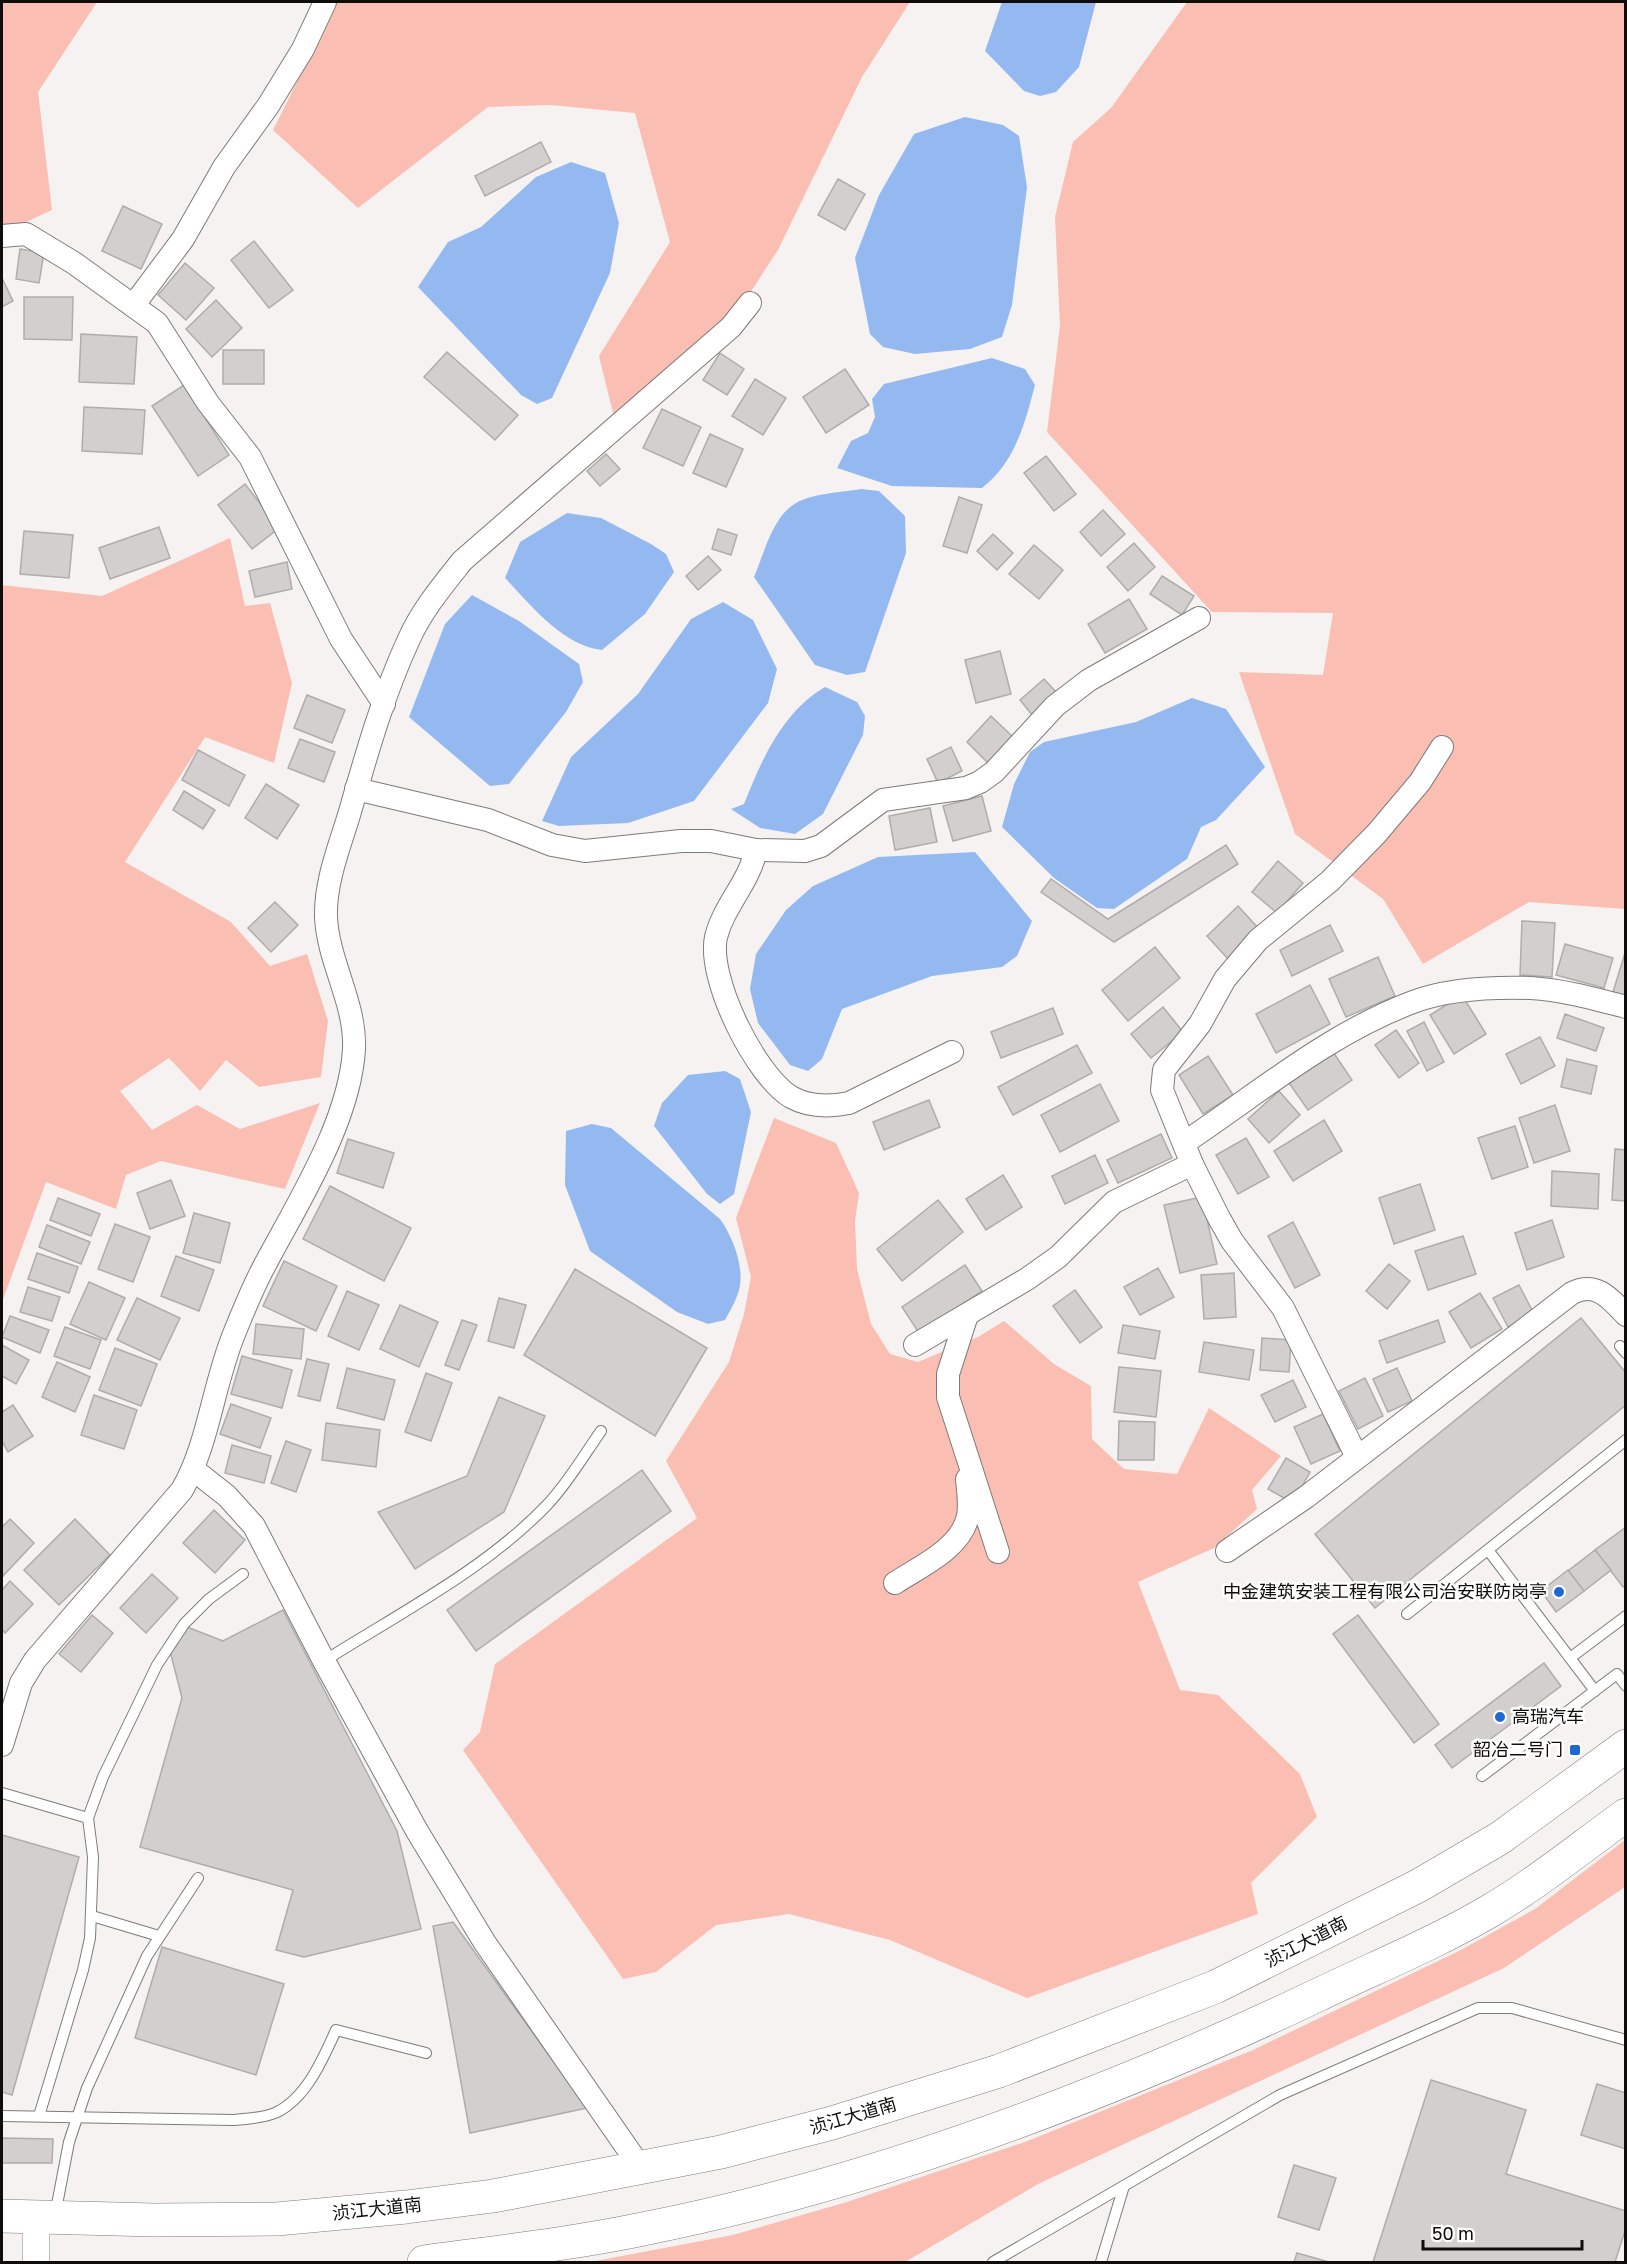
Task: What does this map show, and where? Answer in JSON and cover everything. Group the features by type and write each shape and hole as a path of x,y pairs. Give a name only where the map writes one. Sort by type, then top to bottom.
{"main road":[{"name":"浈江大道南","path":"2,2216 277,2219 406,2207 493,2196 641,2168 721,2152 832,2123 999,2071 1215,1987 1418,1886 1500,1838 1626,1746"},
{"path":"424,2262 631,2231 730,2210 842,2179 1023,2120 1245,2030 1452,1932 1526,1888 1626,1815"}],"street":[{"path":"133,306 183,239 224,167 268,106 303,49 326,2"},
{"path":"2,236 26,234 74,263 157,323 208,403 250,457 341,639 384,704"},
{"path":"2,1745 21,1683 35,1660 182,1490 194,1470 218,1378 234,1334 266,1262 297,1209 324,1152 349,1078 354,1049 352,1020 331,948 326,897 356,789 409,638 434,597 462,561 730,327 750,303"},
{"path":"356,789 488,820 552,845 585,851 711,841 756,850 805,851 820,846 883,800 966,788 980,782 994,772 1055,705 1089,680 1199,618"},
{"path":"1357,1457 1284,1308 1232,1241 1192,1164 1162,1090 1164,1070 1174,1054 1200,1024 1225,979 1258,940 1330,881 1377,833 1420,782 1442,747"},
{"path":"756,850 748,878 725,913 716,936 714,954 725,1003 747,1043 778,1086 800,1102 836,1106 849,1103 952,1052"},
{"path":"1184,1143 1287,1070 1350,1031 1415,1001 1480,989 1532,988 1577,994 1626,1006"},
{"path":"915,1345 1028,1279 1058,1257 1114,1202 1192,1164"},
{"path":"1227,1551 1306,1497 1572,1293 1581,1288 1597,1290 1626,1315"},
{"path":"967,1315 948,1374 948,1397 998,1552"},
{"path":"895,1583 962,1535 968,1518 967,1454"},
{"path":"194,1470 227,1496 254,1526 324,1661 417,1831 485,1943 641,2168"},
{"path":"36,2262 45,2217"}],"lane":[{"path":"324,1661 482,1560 521,1530 549,1503 601,1431"},
{"path":"1407,1614 1626,1440"},
{"path":"1488,1550 1595,1690"},
{"path":"39,2116 84,1970 92,1916 93,1857 88,1818 116,1747 157,1665 184,1624 209,1599 243,1574"},
{"path":"1570,1658 1626,1616"},
{"path":"1482,1776 1617,1674 1626,1686"},
{"path":"2,1793 88,1818"},
{"path":"45,2217 77,2117 147,1956 198,1878"},
{"path":"92,1916 159,1936"},
{"path":"993,2262 1280,2095 1478,2008 1512,2008 1626,2040"},
{"path":"2,2116 233,2120 276,2113 308,2084 336,2030 426,2053"},
{"path":"1101,2262 1124,2186"}],"shaded area":[{"path":"2,2 97,2 38,92 52,210 2,233"},
{"path":"337,2 910,2 862,77 778,250 729,325 615,421 599,356 670,242 635,113 551,105 488,107 358,208 273,130"},
{"path":"1187,2 1625,2 1625,909 1529,902 1423,964 1383,899 1295,834 1239,672 1323,675 1333,613 1212,612 1047,432 1060,326 1055,217 1073,142 1111,108"},
{"path":"230,538 245,606 270,603 292,683 274,763 205,737 125,862 231,922 270,966 307,954 328,1021 321,1077 259,1087 226,1060 200,1091 169,1058 120,1091 152,1130 197,1105 240,1129 320,1103 285,1189 161,1161 126,1175 116,1209 46,1182 2,1302 2,585 102,596"},
{"path":"774,1118 836,1143 859,1193 855,1221 857,1269 871,1324 890,1354 918,1362 978,1337 1004,1321 1054,1364 1091,1386 1092,1439 1124,1469 1177,1474 1209,1408 1281,1456 1252,1490 1257,1509 1214,1548 1138,1582 1180,1690 1218,1695 1300,1774 1317,1817 1251,1883 1258,1914 1027,1998 890,1940 789,1914 716,1925 656,1972 623,1979 463,1750 480,1732 495,1664 697,1518 666,1461 729,1362 744,1314 751,1277 736,1218"},
{"path":"1625,1840 1625,1887 1504,1968 1040,2183 905,2262 590,2262 733,2235 847,2202 1025,2142 1253,2050 1461,1950 1535,1909"}],"water":[{"path":"1002,2 1096,2 1079,67 1056,92 1040,96 1024,91 985,51"},
{"path":"965,117 1003,125 1019,136 1027,187 1012,305 1002,337 970,349 915,354 883,347 870,334 855,258 879,195 914,134"},
{"path":"571,162 605,173 619,223 610,273 552,398 537,404 521,395 418,287 448,242 481,227 536,177"},
{"path":"992,358 1025,369 1035,385 1023,428 1011,454 1003,467 982,488 892,486 837,468 851,441 868,433 875,417 872,399 884,384"},
{"path":"861,489 879,491 905,516 906,553 865,672 847,675 815,665 754,577 772,532 788,509 812,497"},
{"path":"567,513 601,518 651,544 666,554 674,572 645,614 602,650 587,647 561,632 537,612 505,578 520,542"},
{"path":"472,595 519,621 579,664 583,682 566,712 509,784 490,786 409,717 445,624"},
{"path":"723,602 753,620 777,669 768,703 694,801 628,823 559,826 542,821 571,757 638,694 691,619"},
{"path":"825,687 857,702 865,716 863,735 823,814 795,834 760,828 731,809 744,804 766,754 785,723 810,697"},
{"path":"1192,698 1226,709 1265,767 1216,820 1201,827 1187,859 1114,909 1097,908 1054,878 1002,827 1014,784 1030,752 1044,742 1136,722"},
{"path":"975,852 1032,921 1017,956 1002,967 932,976 842,1009 822,1059 808,1071 790,1065 758,1023 750,989 756,954 786,910 813,886 878,857"},
{"path":"725,1071 740,1079 751,1112 734,1194 720,1204 707,1194 654,1126 662,1103 688,1075"},
{"path":"592,1124 611,1128 720,1219 737,1253 740,1272 738,1294 725,1320 708,1324 677,1312 590,1251 565,1185 566,1131"}],"building":[{"path":"541,142 551,162 485,196 475,176"},
{"path":"838,179 865,194 845,230 818,215"},
{"path":"123,206 162,224 141,269 102,251"},
{"path":"254,241 293,290 269,308 231,260"},
{"path":"20,249 44,253 39,283 16,279"},
{"path":"185,263 214,288 186,320 158,295"},
{"path":"2,278 13,301 2,307"},
{"path":"24,297 73,297 72,340 24,339"},
{"path":"216,300 242,328 212,357 186,329"},
{"path":"81,334 137,337 134,384 79,382"},
{"path":"223,350 264,350 264,384 223,384"},
{"path":"447,352 518,415 495,440 424,377"},
{"path":"720,353 744,369 727,395 703,380"},
{"path":"845,369 869,405 826,433 803,397"},
{"path":"755,379 786,398 763,435 732,416"},
{"path":"184,385 229,455 198,476 152,406"},
{"path":"84,407 145,410 142,454 82,451"},
{"path":"662,409 701,427 683,466 643,448"},
{"path":"710,434 743,449 726,487 693,473"},
{"path":"606,454 620,469 600,486 587,471"},
{"path":"1046,456 1076,494 1054,511 1024,473"},
{"path":"245,484 279,528 252,549 218,505"},
{"path":"959,497 982,505 967,553 943,546"},
{"path":"1103,510 1125,534 1101,556 1080,532"},
{"path":"159,527 170,558 110,579 99,548"},
{"path":"718,529 737,535 731,555 712,549"},
{"path":"24,531 73,535 69,578 20,574"},
{"path":"993,534 1013,553 997,570 977,551"},
{"path":"1134,543 1155,567 1128,591 1107,567"},
{"path":"1034,545 1063,570 1039,599 1009,574"},
{"path":"708,556 721,570 698,590 686,576"},
{"path":"287,562 292,589 255,597 249,571"},
{"path":"1162,576 1194,596 1182,615 1150,594"},
{"path":"1129,599 1147,629 1105,653 1088,624"},
{"path":"1000,651 1011,694 976,703 965,660"},
{"path":"1044,679 1058,694 1033,716 1020,700"},
{"path":"307,695 345,710 332,743 294,728"},
{"path":"991,716 1014,738 989,764 967,742"},
{"path":"300,739 335,752 324,782 288,768"},
{"path":"951,747 962,771 938,783 927,759"},
{"path":"198,750 245,775 229,806 182,780"},
{"path":"266,784 299,805 277,839 245,818"},
{"path":"184,791 215,810 203,829 173,810"},
{"path":"982,796 991,831 953,841 943,806"},
{"path":"930,808 937,842 895,850 889,816"},
{"path":"1226,845 1238,864 1114,942 1041,892 1051,879 1108,919"},
{"path":"1278,861 1303,883 1277,913 1252,892"},
{"path":"275,902 298,925 271,952 248,928"},
{"path":"1238,906 1260,930 1229,960 1207,936"},
{"path":"1522,921 1555,923 1552,977 1520,975"},
{"path":"1330,925 1343,951 1292,976 1280,950"},
{"path":"1565,944 1613,958 1604,988 1556,975"},
{"path":"1155,947 1180,978 1128,1021 1102,990"},
{"path":"1626,954 1626,996 1613,992"},
{"path":"1378,957 1395,996 1346,1017 1329,979"},
{"path":"1310,985 1330,1024 1276,1053 1256,1014"},
{"path":"1462,995 1486,1034 1454,1054 1430,1015"},
{"path":"1163,1007 1183,1032 1151,1058 1131,1034"},
{"path":"1053,1008 1063,1034 1001,1058 991,1032"},
{"path":"1565,1014 1604,1028 1596,1051 1557,1038"},
{"path":"1424,1022 1444,1062 1427,1071 1407,1031"},
{"path":"1396,1030 1419,1063 1399,1078 1375,1045"},
{"path":"1540,1037 1555,1066 1521,1084 1506,1054"},
{"path":"1077,1045 1092,1073 1013,1115 998,1087"},
{"path":"1333,1052 1352,1080 1308,1110 1289,1083"},
{"path":"1208,1056 1233,1095 1203,1114 1179,1075"},
{"path":"1567,1059 1597,1066 1591,1094 1561,1087"},
{"path":"1100,1084 1119,1121 1060,1152 1041,1115"},
{"path":"1279,1091 1300,1115 1269,1143 1248,1119"},
{"path":"929,1100 940,1127 884,1150 873,1122"},
{"path":"1555,1105 1570,1151 1534,1163 1519,1118"},
{"path":"1324,1120 1342,1151 1293,1181 1274,1151"},
{"path":"1515,1126 1528,1167 1492,1179 1478,1138"},
{"path":"1161,1134 1172,1158 1118,1183 1107,1160"},
{"path":"1246,1138 1269,1177 1238,1194 1216,1155"},
{"path":"348,1139 394,1153 383,1188 337,1173"},
{"path":"1615,1149 1626,1150 1626,1201 1612,1200"},
{"path":"1095,1155 1108,1183 1065,1204 1052,1176"},
{"path":"1552,1171 1599,1174 1598,1209 1551,1206"},
{"path":"1003,1175 1022,1207 986,1230 966,1199"},
{"path":"171,1180 185,1216 150,1229 137,1193"},
{"path":"1420,1184 1435,1230 1394,1244 1379,1198"},
{"path":"330,1186 411,1228 384,1281 303,1239"},
{"path":"1202,1197 1217,1264 1180,1273 1164,1205"},
{"path":"58,1198 100,1214 91,1236 50,1220"},
{"path":"938,1200 963,1232 902,1281 877,1249"},
{"path":"194,1213 230,1223 220,1263 183,1253"},
{"path":"1552,1220 1564,1257 1527,1270 1515,1233"},
{"path":"1293,1222 1320,1275 1295,1288 1268,1236"},
{"path":"115,1224 150,1237 133,1282 98,1269"},
{"path":"47,1225 90,1242 81,1264 39,1247"},
{"path":"1463,1236 1476,1274 1428,1290 1415,1251"},
{"path":"37,1253 78,1267 69,1293 28,1279"},
{"path":"176,1256 214,1270 199,1311 161,1296"},
{"path":"284,1261 337,1286 316,1331 263,1306"},
{"path":"1389,1264 1410,1281 1387,1309 1366,1291"},
{"path":"965,1265 982,1291 919,1333 902,1307"},
{"path":"1158,1268 1174,1297 1140,1315 1124,1287"},
{"path":"575,1269 707,1348 655,1436 524,1355"},
{"path":"1234,1273 1236,1317 1204,1319 1201,1275"},
{"path":"89,1282 125,1298 106,1340 70,1324"},
{"path":"1519,1285 1534,1314 1508,1327 1493,1298"},
{"path":"28,1287 60,1297 52,1321 20,1312"},
{"path":"1075,1290 1102,1327 1080,1343 1053,1306"},
{"path":"347,1291 379,1305 359,1350 328,1336"},
{"path":"1480,1293 1502,1329 1471,1348 1449,1312"},
{"path":"137,1298 180,1318 160,1360 117,1340"},
{"path":"499,1298 526,1305 514,1348 488,1341"},
{"path":"400,1305 438,1322 419,1367 380,1349"},
{"path":"10,1316 49,1330 40,1353 2,1337"},
{"path":"1581,1318 1626,1373 1626,1405 1375,1608 1315,1534"},
{"path":"462,1320 477,1325 459,1370 445,1365"},
{"path":"1438,1320 1445,1342 1387,1363 1379,1341"},
{"path":"256,1324 304,1329 301,1359 253,1354"},
{"path":"1123,1325 1160,1331 1155,1359 1118,1353"},
{"path":"65,1327 101,1340 90,1369 54,1356"},
{"path":"1262,1338 1291,1340 1289,1372 1260,1370"},
{"path":"1204,1342 1254,1350 1249,1380 1199,1372"},
{"path":"2,1345 29,1360 16,1384 2,1376"},
{"path":"115,1348 157,1364 141,1406 99,1390"},
{"path":"242,1356 292,1370 282,1408 231,1394"},
{"path":"307,1359 329,1364 320,1401 298,1396"},
{"path":"57,1362 90,1377 75,1412 42,1397"},
{"path":"1119,1367 1161,1371 1156,1417 1114,1412"},
{"path":"347,1368 395,1380 384,1420 337,1408"},
{"path":"1397,1368 1412,1401 1388,1412 1373,1379"},
{"path":"426,1373 452,1383 431,1441 405,1432"},
{"path":"1365,1378 1383,1416 1358,1429 1339,1391"},
{"path":"1293,1380 1306,1407 1275,1422 1261,1395"},
{"path":"94,1395 137,1410 124,1449 81,1435"},
{"path":"499,1397 545,1416 504,1512 415,1569 378,1512 467,1476"},
{"path":"231,1404 271,1418 260,1448 220,1434"},
{"path":"13,1405 33,1436 8,1452 2,1441 2,1412"},
{"path":"1323,1414 1340,1451 1311,1464 1294,1427"},
{"path":"1119,1421 1155,1422 1154,1460 1118,1460"},
{"path":"326,1423 380,1430 376,1467 322,1460"},
{"path":"286,1441 311,1450 296,1492 271,1483"},
{"path":"232,1445 271,1456 264,1483 225,1473"},
{"path":"1286,1458 1310,1472 1293,1503 1268,1489"},
{"path":"642,1470 671,1511 476,1651 447,1610"},
{"path":"214,1510 245,1540 215,1573 183,1543"},
{"path":"10,1519 34,1543 2,1577 2,1527"},
{"path":"75,1519 110,1555 59,1605 24,1570"},
{"path":"1626,1527 1626,1585 1623,1587 1595,1550"},
{"path":"1595,1550 1611,1570 1584,1591 1568,1571"},
{"path":"1568,1570 1584,1591 1556,1612 1541,1591"},
{"path":"152,1574 178,1598 146,1633 120,1608"},
{"path":"10,1581 33,1604 5,1633 2,1629 2,1590"},
{"path":"283,1610 397,1831 421,1929 304,1957 276,1950 293,1890 140,1847 182,1698 170,1651 187,1627 223,1641"},
{"path":"92,1615 113,1633 81,1672 59,1654"},
{"path":"1358,1615 1439,1724 1414,1743 1333,1634"},
{"path":"1544,1663 1561,1686 1452,1768 1435,1745"},
{"path":"2,1835 79,1857 12,2095 2,2092"},
{"path":"453,1922 587,2108 470,2133 433,1926"},
{"path":"162,1947 284,1984 256,2075 135,2038"},
{"path":"1431,2080 1526,2110 1506,2174 1626,2211 1626,2228 1615,2262 1373,2262"},
{"path":"1597,2084 1626,2093 1626,2149 1581,2135"},
{"path":"2,2138 53,2139 52,2163 2,2163"},
{"path":"1294,2165 1336,2178 1319,2230 1278,2217"},
{"path":"1297,2253 1329,2262 1294,2262"}],"place":[{"name":"中金建筑安装工程有限公司治安联防岗亭","path":"1559,1592"},
{"name":"高瑞汽车","path":"1500,1717"},
{"name":"韶冶二号门","path":"1575,1750"}]}
